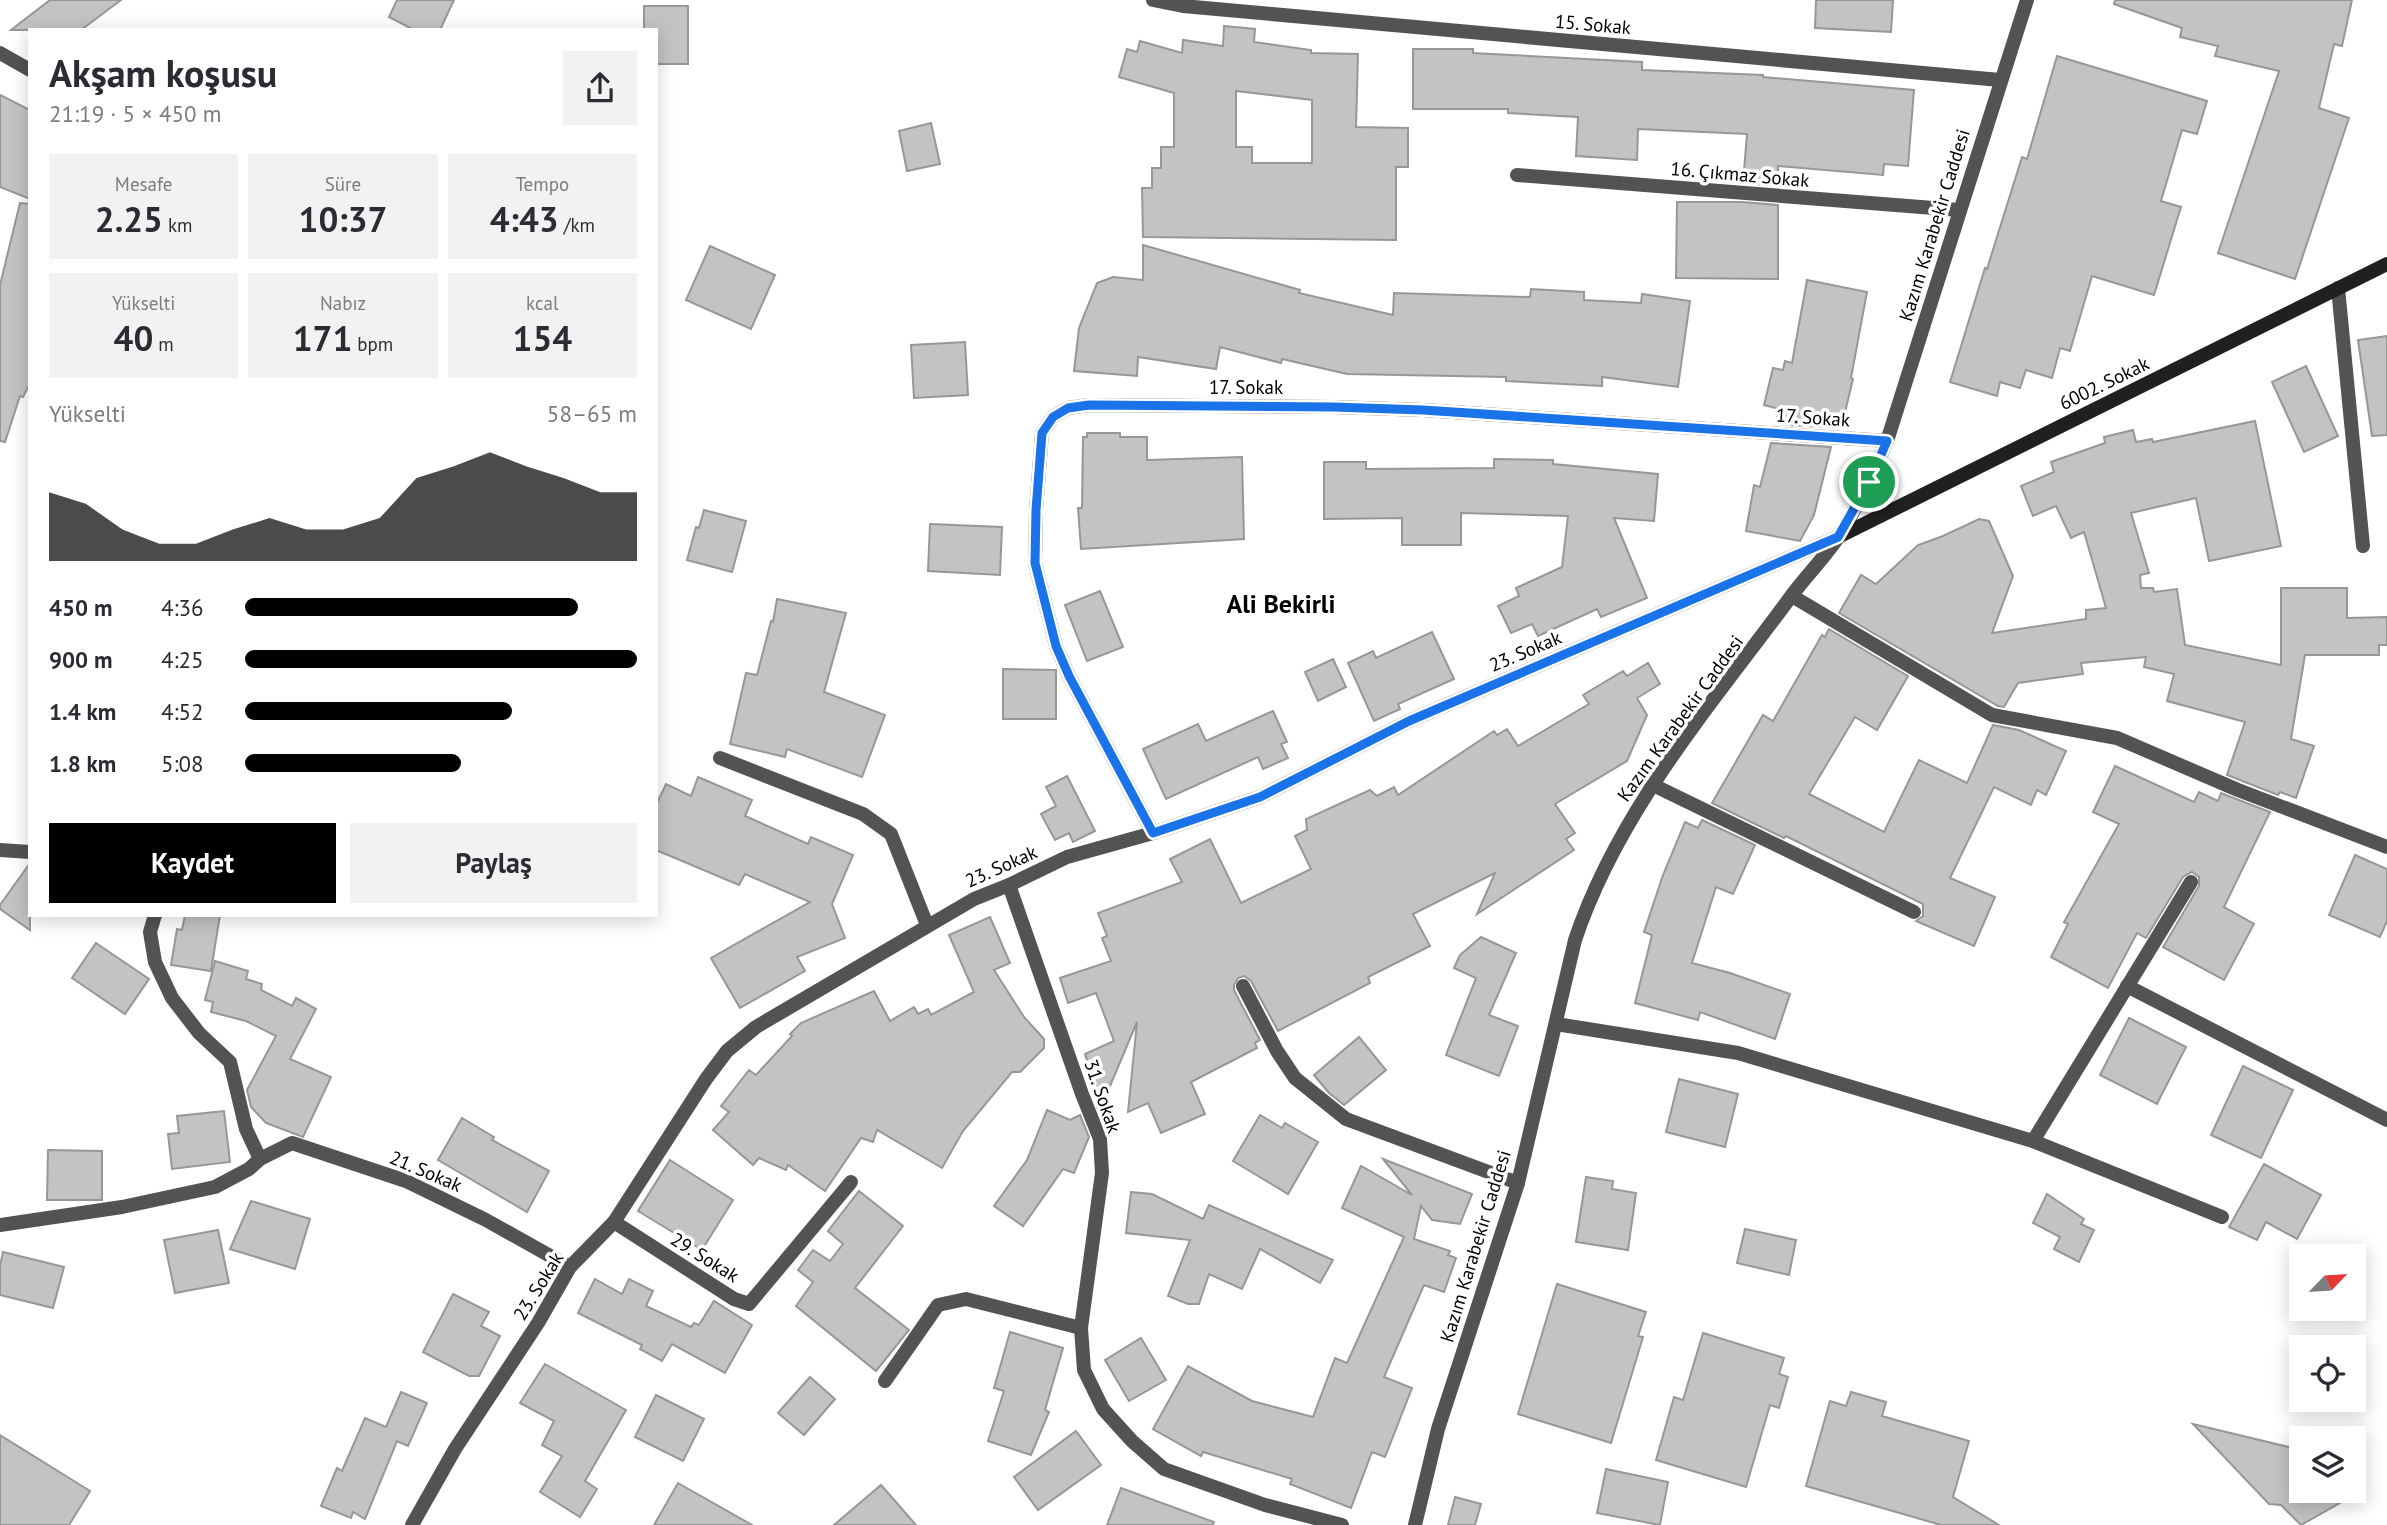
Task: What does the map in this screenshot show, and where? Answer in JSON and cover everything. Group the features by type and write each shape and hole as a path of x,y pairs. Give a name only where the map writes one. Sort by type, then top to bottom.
{"street":[{"name":"15. Sokak","path":"1153,0 1183,6 2000,80"},
{"name":"Kazım Karabekir Caddesi","path":"1415,1525 1438,1429 1518,1183 1575,940 1587,902 1610,854 1651,784 1838,537 1869,482 1887,441 2026,0"},
{"path":"0,53 28,69"},
{"name":"16. Çıkmaz Sokak","path":"1517,175 1959,210"},
{"name":"6002. Sokak","path":"1838,537 2387,264"},
{"path":"2338,288 2363,546"},
{"name":"17. Sokak","path":"1153,833 1069,676 1056,646 1035,563 1042,433 1053,417 1068,408 1103,405 1410,410 1887,441"},
{"name":"23. Sokak","path":"412,1525 455,1450 538,1323 570,1266 614,1222 699,1089 727,1051 756,1027 974,899 1067,857 1153,833 1260,797 1409,721 1838,537"},
{"path":"1792,596 1992,715 2117,738 2238,790 2387,847"},
{"path":"720,758 863,814 891,834 927,925"},
{"path":"1651,784 1914,912"},
{"path":"0,850 28,852"},
{"path":"2033,1142 2191,882"},
{"name":"31. Sokak","path":"1009,885 1100,1139 1102,1173 1081,1328 1084,1370 1103,1409 1132,1441 1164,1469 1265,1506 1342,1525"},
{"path":"154,917 150,932 155,962 172,998 199,1033 230,1062 246,1129 260,1159"},
{"path":"1243,986 1277,1051 1295,1078 1346,1119 1518,1183"},
{"path":"2127,986 2387,1120"},
{"path":"1556,1024 1738,1053 2033,1142 2222,1217"},
{"name":"21. Sokak","path":"0,1225 122,1207 215,1187 292,1143 406,1181 486,1220 570,1266"},
{"name":"29. Sokak","path":"614,1222 734,1299 749,1304 851,1182"},
{"path":"885,1381 938,1305 966,1299 1081,1328"}],"building":[{"path":"50,0 121,0 84,28 11,30"},
{"path":"397,0 454,0 441,28 410,28 389,17"},
{"path":"1816,0 1893,0 1891,32 1815,28"},
{"path":"2115,0 2352,0 2342,46 2334,44 2319,108 2349,118 2295,279 2218,253 2279,71 2215,56 2218,46 2180,37 2182,28 2114,4"},
{"path":"644,6 688,6 688,64 658,64 658,28 644,28"},
{"path":"1224,26 1255,29 1254,42 1311,50 1311,53 1358,54 1356,127 1408,128 1408,167 1396,167 1396,240 1143,237 1142,188 1152,188 1152,168 1161,168 1161,147 1174,147 1174,93 1119,77 1127,49 1137,52 1140,41 1182,53 1183,40 1223,46","holes":["1236,91 1312,100 1312,163 1252,163 1252,147 1236,147"]},
{"path":"1413,49 1473,49 1473,53 1642,62 1642,70 1763,75 1914,90 1908,166 1884,164 1883,175 1778,166 1778,186 1743,183 1747,134 1638,129 1637,160 1576,156 1578,117 1508,113 1508,109 1413,109"},
{"path":"2057,56 2207,101 2197,134 2182,130 2161,201 2181,207 2154,295 2092,276 2070,351 2060,348 2052,378 2026,370 2020,388 2000,382 1997,396 1950,382 2022,157 2027,159"},
{"path":"0,95 28,109 28,198 0,187"},
{"path":"931,123 940,164 907,171 899,131"},
{"path":"1677,202 1778,205 1778,279 1676,278"},
{"path":"20,203 28,204 28,387 23,397 20,396 5,442 0,441 0,285"},
{"path":"1143,245 1300,290 1299,293 1393,315 1394,293 1530,297 1531,289 1584,292 1584,300 1641,303 1642,294 1690,301 1678,387 1602,377 1602,386 1506,381 1506,377 1347,374 1282,359 1281,363 1220,347 1216,369 1138,357 1137,376 1074,371 1079,328 1097,283 1113,277 1143,280"},
{"path":"710,246 775,275 751,329 686,300"},
{"path":"1807,280 1867,292 1851,378 1853,379 1842,425 1837,423 1836,428 1776,424 1779,409 1764,405 1773,368 1783,370 1785,361 1792,363"},
{"path":"2387,336 2387,435 2372,436 2358,340"},
{"path":"965,342 968,395 914,398 911,345"},
{"path":"2306,366 2338,436 2304,452 2272,382"},
{"path":"2255,421 2281,546 2209,561 2196,498 2131,513 2149,573 2140,575 2141,588 2153,588 2154,592 2177,589 2185,645 2281,665 2281,588 2347,588 2347,618 2387,617 2387,645 2379,645 2379,655 2305,655 2291,739 2314,746 2296,798 2280,792 2278,795 2227,775 2245,722 2167,701 2174,674 2144,667 2146,657 2081,663 2083,674 2018,683 2004,707 1998,706 1839,613 1861,575 1876,584 1918,545 1979,519 1989,521 2013,576 1992,633 2086,619 2086,610 2106,608 2084,532 2071,538 2056,506 2033,516 2021,486 2054,472 2051,462 2105,443 2104,437 2133,430 2136,442 2152,439 2153,442"},
{"path":"1087,433 1120,433 1120,437 1147,437 1147,460 1242,457 1244,539 1081,549 1078,508 1082,508 1083,437 1087,437"},
{"path":"1771,443 1831,447 1814,515 1800,541 1746,531 1754,485 1760,487"},
{"path":"1494,459 1553,460 1553,464 1658,474 1654,521 1614,518 1647,598 1601,617 1597,609 1538,636 1532,624 1511,633 1498,606 1519,596 1516,588 1562,567 1568,516 1461,513 1461,545 1402,545 1402,518 1324,519 1324,462 1366,462 1366,469 1494,468"},
{"path":"704,510 746,521 732,572 687,560 696,527 699,528"},
{"path":"930,524 1002,527 1000,575 928,571"},
{"path":"1100,591 1123,647 1087,661 1065,605"},
{"path":"777,599 846,613 824,692 885,715 862,777 787,749 785,757 730,744 746,673 757,675"},
{"path":"1829,629 1908,676 1877,730 1855,717 1809,794 1884,832 1919,760 1967,783 1993,725 2019,730 2066,751 2046,795 2037,790 2031,805 1994,787 1950,878 1995,897 1974,946 1916,921 1923,916 1923,904 1786,836 1784,838 1712,803 1763,715 1773,721 1822,635 1825,637"},
{"path":"1432,632 1454,679 1398,704 1400,709 1374,721 1348,663 1373,651 1376,658"},
{"path":"1333,659 1346,687 1318,701 1305,672"},
{"path":"1648,663 1660,684 1637,698 1647,715 1627,761 1555,804 1575,833 1566,839 1574,850 1477,914 1495,873 1413,914 1430,946 1368,977 1370,983 1278,1031 1251,981 1244,976 1238,978 1234,990 1260,1040 1255,1043 1257,1048 1191,1082 1205,1114 1161,1133 1148,1103 1128,1112 1137,1022 1102,1105 1085,1054 1114,1041 1096,993 1068,1003 1060,978 1111,961 1102,938 1107,936 1098,913 1182,882 1170,859 1210,839 1241,903 1311,869 1295,836 1307,830 1306,819 1370,790 1377,796 1394,787 1398,795 1494,731 1497,735 1507,729 1518,746 1589,704 1583,695 1623,671 1627,676"},
{"path":"1003,669 1056,670 1056,719 1003,719"},
{"path":"1273,711 1287,742 1281,744 1288,758 1263,769 1258,757 1166,799 1143,749 1198,724 1206,741"},
{"path":"2115,766 2194,802 2199,792 2218,801 2221,793 2270,812 2224,907 2254,924 2224,980 2163,947 2199,886 2199,877 2192,872 2183,877 2146,938 2137,933 2108,988 2051,957 2068,924 2064,922 2119,824 2093,812"},
{"path":"1067,776 1095,831 1073,842 1069,833 1055,840 1041,814 1056,806 1046,787"},
{"path":"698,777 752,800 745,816 808,844 811,837 853,855 832,904 845,938 797,957 805,971 740,1008 711,958 810,902 745,874 739,885 658,851 658,801 666,784 691,796"},
{"path":"1702,820 1755,845 1733,894 1716,887 1692,963 1790,994 1775,1039 1700,1012 1698,1020 1635,1003 1652,935 1644,932 1663,875 1685,822 1698,828"},
{"path":"2355,855 2387,869 2387,921 2380,937 2329,915"},
{"path":"28,866 30,930 0,909 0,905"},
{"path":"185,917 220,917 211,971 171,965 177,929 182,930"},
{"path":"990,917 1010,963 994,970 1024,1017 1044,1039 1044,1048 1020,1072 1012,1072 963,1131 942,1168 877,1130 873,1142 861,1138 825,1191 788,1165 786,1170 759,1158 753,1165 713,1130 729,1112 721,1106 749,1070 756,1075 801,1023 874,991 890,1021 914,1007 918,1014 928,1009 931,1015 974,992 949,935"},
{"path":"1481,937 1516,953 1489,1015 1518,1026 1499,1076 1446,1055 1476,978 1454,968 1460,955"},
{"path":"96,943 149,979 125,1014 72,978"},
{"path":"215,961 248,971 246,979 262,984 261,990 292,1006 296,998 316,1009 290,1059 331,1077 303,1137 266,1123 251,1107 247,1090 276,1036 246,1021 211,1012 213,1002 205,1000"},
{"path":"2129,1018 2186,1047 2157,1104 2100,1075"},
{"path":"1359,1037 1386,1070 1344,1105 1329,1093 1314,1075"},
{"path":"2243,1066 2293,1090 2261,1158 2211,1135"},
{"path":"1679,1079 1738,1094 1725,1147 1666,1132"},
{"path":"1047,1110 1070,1120 1080,1115 1089,1137 1074,1173 1063,1169 1023,1226 994,1206 1027,1160"},
{"path":"224,1111 230,1162 172,1169 168,1134 179,1133 177,1116"},
{"path":"1260,1115 1282,1128 1285,1123 1318,1142 1288,1194 1233,1161"},
{"path":"462,1118 494,1137 492,1140 549,1171 527,1212 438,1160"},
{"path":"48,1150 102,1151 102,1200 47,1200"},
{"path":"1383,1159 1472,1194 1460,1224 1432,1220 1421,1206 1414,1239 1450,1251 1448,1255 1456,1258 1444,1292 1424,1285 1384,1377 1412,1388 1385,1457 1372,1452 1351,1508 1290,1484 1292,1479 1203,1452 1201,1456 1153,1429 1188,1366 1252,1401 1313,1417 1335,1358 1347,1363 1404,1237 1342,1208 1361,1166 1412,1195"},
{"path":"670,1160 733,1200 702,1250 638,1211"},
{"path":"2264,1164 2321,1195 2297,1239 2266,1222 2257,1240 2229,1227"},
{"path":"1586,1177 1613,1181 1612,1189 1636,1193 1628,1250 1576,1242"},
{"path":"859,1191 903,1226 855,1288 909,1330 876,1371 796,1306 813,1282 798,1270 813,1250 830,1261 843,1244 828,1231"},
{"path":"1131,1192 1152,1194 1203,1219 1209,1205 1333,1260 1320,1283 1260,1249 1242,1289 1209,1274 1199,1304 1188,1304 1168,1296 1190,1240 1126,1233"},
{"path":"2047,1194 2084,1219 2081,1224 2094,1230 2079,1262 2054,1249 2060,1237 2033,1223"},
{"path":"251,1201 310,1219 295,1269 230,1249"},
{"path":"1745,1229 1796,1240 1789,1275 1737,1263"},
{"path":"218,1230 229,1283 175,1293 164,1240"},
{"path":"3,1252 64,1267 53,1308 0,1295"},
{"path":"595,1279 622,1294 629,1279 653,1291 646,1306 691,1327 694,1323 699,1325 714,1301 752,1325 725,1373 672,1344 662,1361 640,1349 642,1345 578,1313"},
{"path":"1557,1284 1646,1312 1638,1336 1643,1337 1611,1443 1518,1414"},
{"path":"453,1294 489,1312 481,1326 500,1336 479,1376 469,1376 423,1352"},
{"path":"1010,1332 1063,1348 1045,1410 1049,1412 1031,1455 988,1441 1004,1391 994,1388"},
{"path":"1703,1333 1784,1358 1779,1374 1788,1377 1779,1408 1770,1405 1746,1487 1656,1460 1674,1397 1683,1400"},
{"path":"1141,1338 1166,1380 1129,1401 1105,1360"},
{"path":"545,1364 626,1410 585,1481 597,1489 580,1517 540,1492 562,1456 542,1445 554,1421 520,1403"},
{"path":"810,1377 835,1399 804,1435 778,1413"},
{"path":"401,1392 427,1403 408,1446 397,1441 365,1519 353,1512 351,1518 321,1506 337,1468 342,1471 365,1418 386,1427"},
{"path":"1851,1392 1886,1402 1882,1416 1969,1441 1953,1497 1999,1525 1941,1525 1806,1486 1830,1401 1846,1406"},
{"path":"656,1395 704,1419 683,1461 635,1437"},
{"path":"2193,1424 2289,1447 2289,1503 2340,1503 2301,1525 2281,1505 2269,1504"},
{"path":"1076,1431 1101,1465 1038,1510 1014,1477"},
{"path":"0,1435 90,1491 69,1525 0,1525"},
{"path":"1606,1469 1668,1482 1660,1525 1597,1513"},
{"path":"678,1483 752,1525 654,1525"},
{"path":"881,1485 916,1525 834,1525"},
{"path":"1121,1488 1214,1522 1213,1525 1107,1525"},
{"path":"1455,1497 1481,1504 1475,1525 1448,1525"}],"district":[{"name":"Ali Bekirli","path":"1281,604"}],"route":[{"path":"1089,405 1423,410 1887,441 1869,482 1838,537 1409,721 1260,797 1153,833 1069,676 1056,646 1035,563 1042,433 1053,417 1068,408 1089,405"}]}
